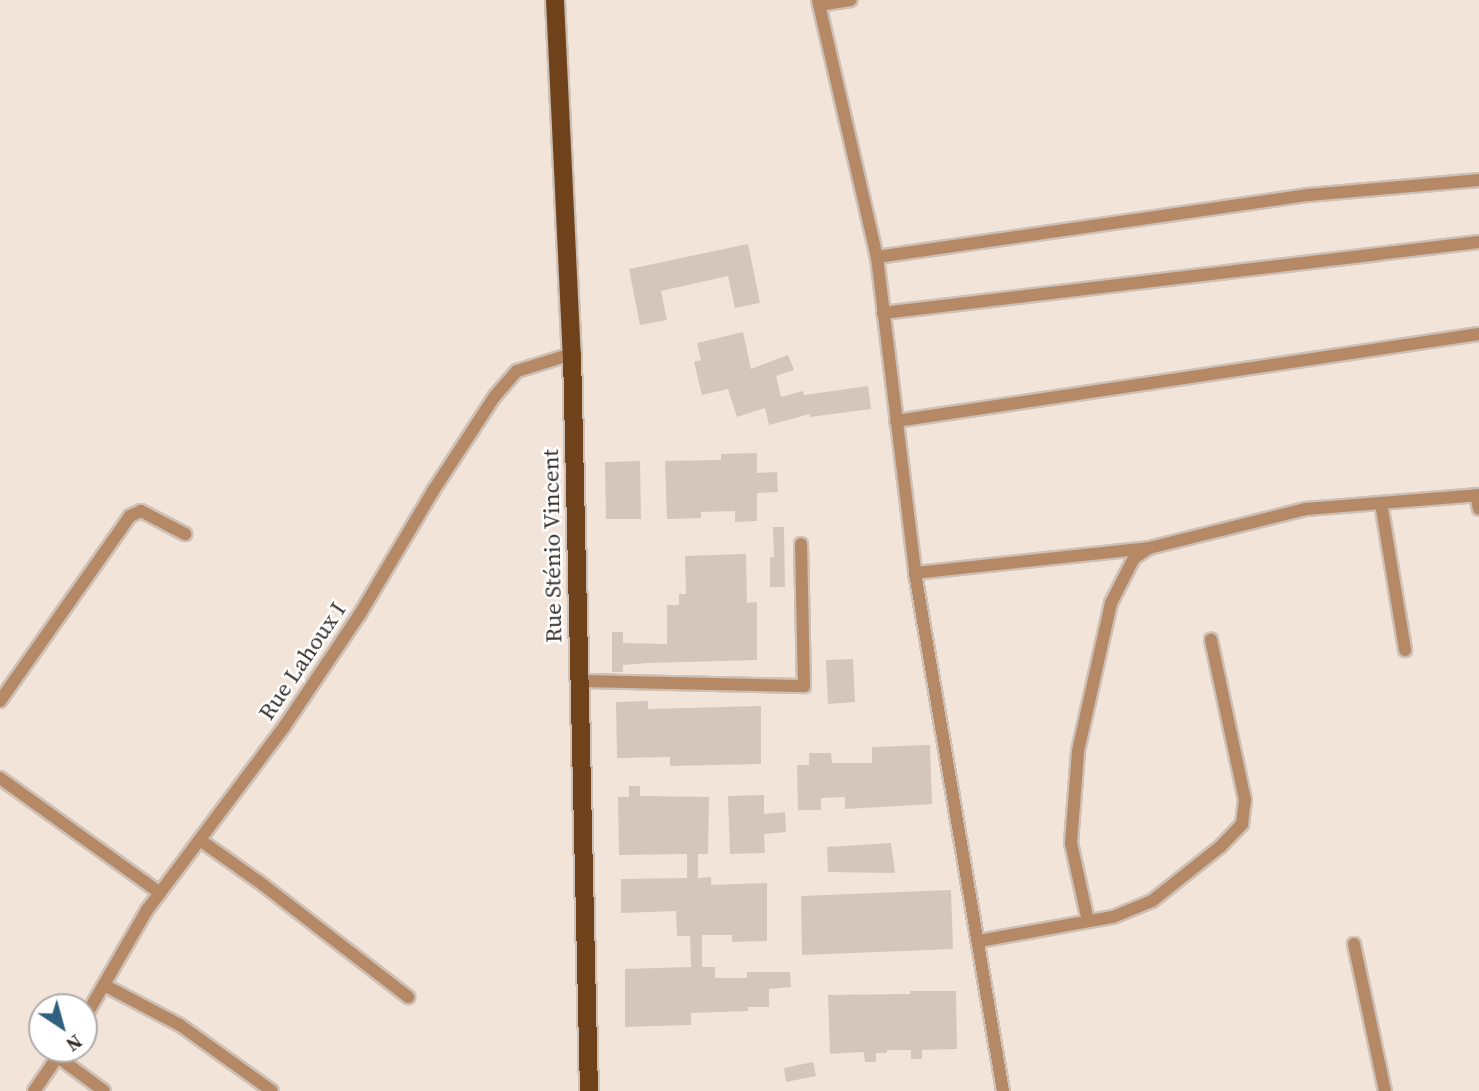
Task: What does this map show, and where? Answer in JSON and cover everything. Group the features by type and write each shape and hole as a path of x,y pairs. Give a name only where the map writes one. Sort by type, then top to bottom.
{"main road":[{"name":"Rue Sténio Vincent","path":"555,0 572,354 589,1091"}],"street":[{"path":"851,0 818,2 877,257 915,573 1003,1091"},
{"path":"877,257 1308,195 1479,180"},
{"path":"883,313 1479,242"},
{"path":"896,421 1479,334"},
{"name":"Rue Lahoux I","path":"98,995 160,893 284,727 360,614 433,491 495,396 517,372 572,354"},
{"path":"915,573 1149,548 1306,509 1478,495 1479,509"},
{"path":"1381,503 1405,650"},
{"path":"0,701 130,516 141,511 185,534"},
{"path":"579,681 804,686 801,544"},
{"path":"1088,921 1071,843 1078,751 1111,603 1134,558 1149,548"},
{"path":"979,941 1113,917 1152,901 1220,847 1242,824 1245,800 1211,640"},
{"path":"0,778 160,893"},
{"path":"200,840 258,881 408,997"},
{"path":"1354,944 1385,1091"},
{"path":"104,985 180,1025 272,1091"},
{"path":"34,1091 54,1063"},
{"path":"72,1063 104,1091"}],"building":[{"path":"748,244 760,303 735,308 728,276 661,291 667,320 640,325 629,269"},
{"path":"743,332 751,369 788,355 794,370 776,376 781,397 803,391 804,395 868,386 871,409 810,417 810,414 769,425 765,408 737,417 728,389 702,395 694,362 701,360 697,343"},
{"path":"757,453 757,473 777,472 778,492 757,493 757,521 735,522 735,511 701,512 701,518 667,519 665,461 721,460 721,454"},
{"path":"640,461 641,519 606,519 605,462"},
{"path":"773,527 784,527 785,587 770,587 770,557 774,557"},
{"path":"746,554 747,603 757,602 757,660 647,663 623,665 623,672 612,672 612,632 623,632 623,643 667,644 667,605 679,605 679,594 686,594 685,556"},
{"path":"853,659 855,702 828,704 826,660"},
{"path":"648,701 648,709 761,706 761,764 670,766 670,757 617,758 616,702"},
{"path":"930,745 932,804 845,809 845,797 821,798 821,810 798,810 797,765 809,765 809,753 831,753 832,763 872,763 872,747"},
{"path":"629,786 640,786 640,796 709,797 708,854 698,854 698,878 711,877 711,885 767,883 767,941 732,942 732,935 702,935 702,967 715,967 715,978 747,978 747,972 790,972 791,987 769,989 769,1007 748,1007 748,1011 691,1013 691,1025 625,1027 625,969 691,967 690,936 677,936 676,911 621,913 621,879 687,878 687,854 619,855 618,797 629,797"},
{"path":"764,795 764,814 785,812 786,832 764,834 765,853 730,854 728,796"},
{"path":"891,843 895,873 828,872 827,847"},
{"path":"951,890 953,949 802,955 801,896"},
{"path":"910,991 956,991 957,1049 922,1050 922,1059 911,1059 911,1050 887,1050 887,1053 876,1053 876,1062 865,1062 864,1052 830,1054 828,995 910,994"},
{"path":"813,1062 816,1076 786,1082 784,1068"}]}
